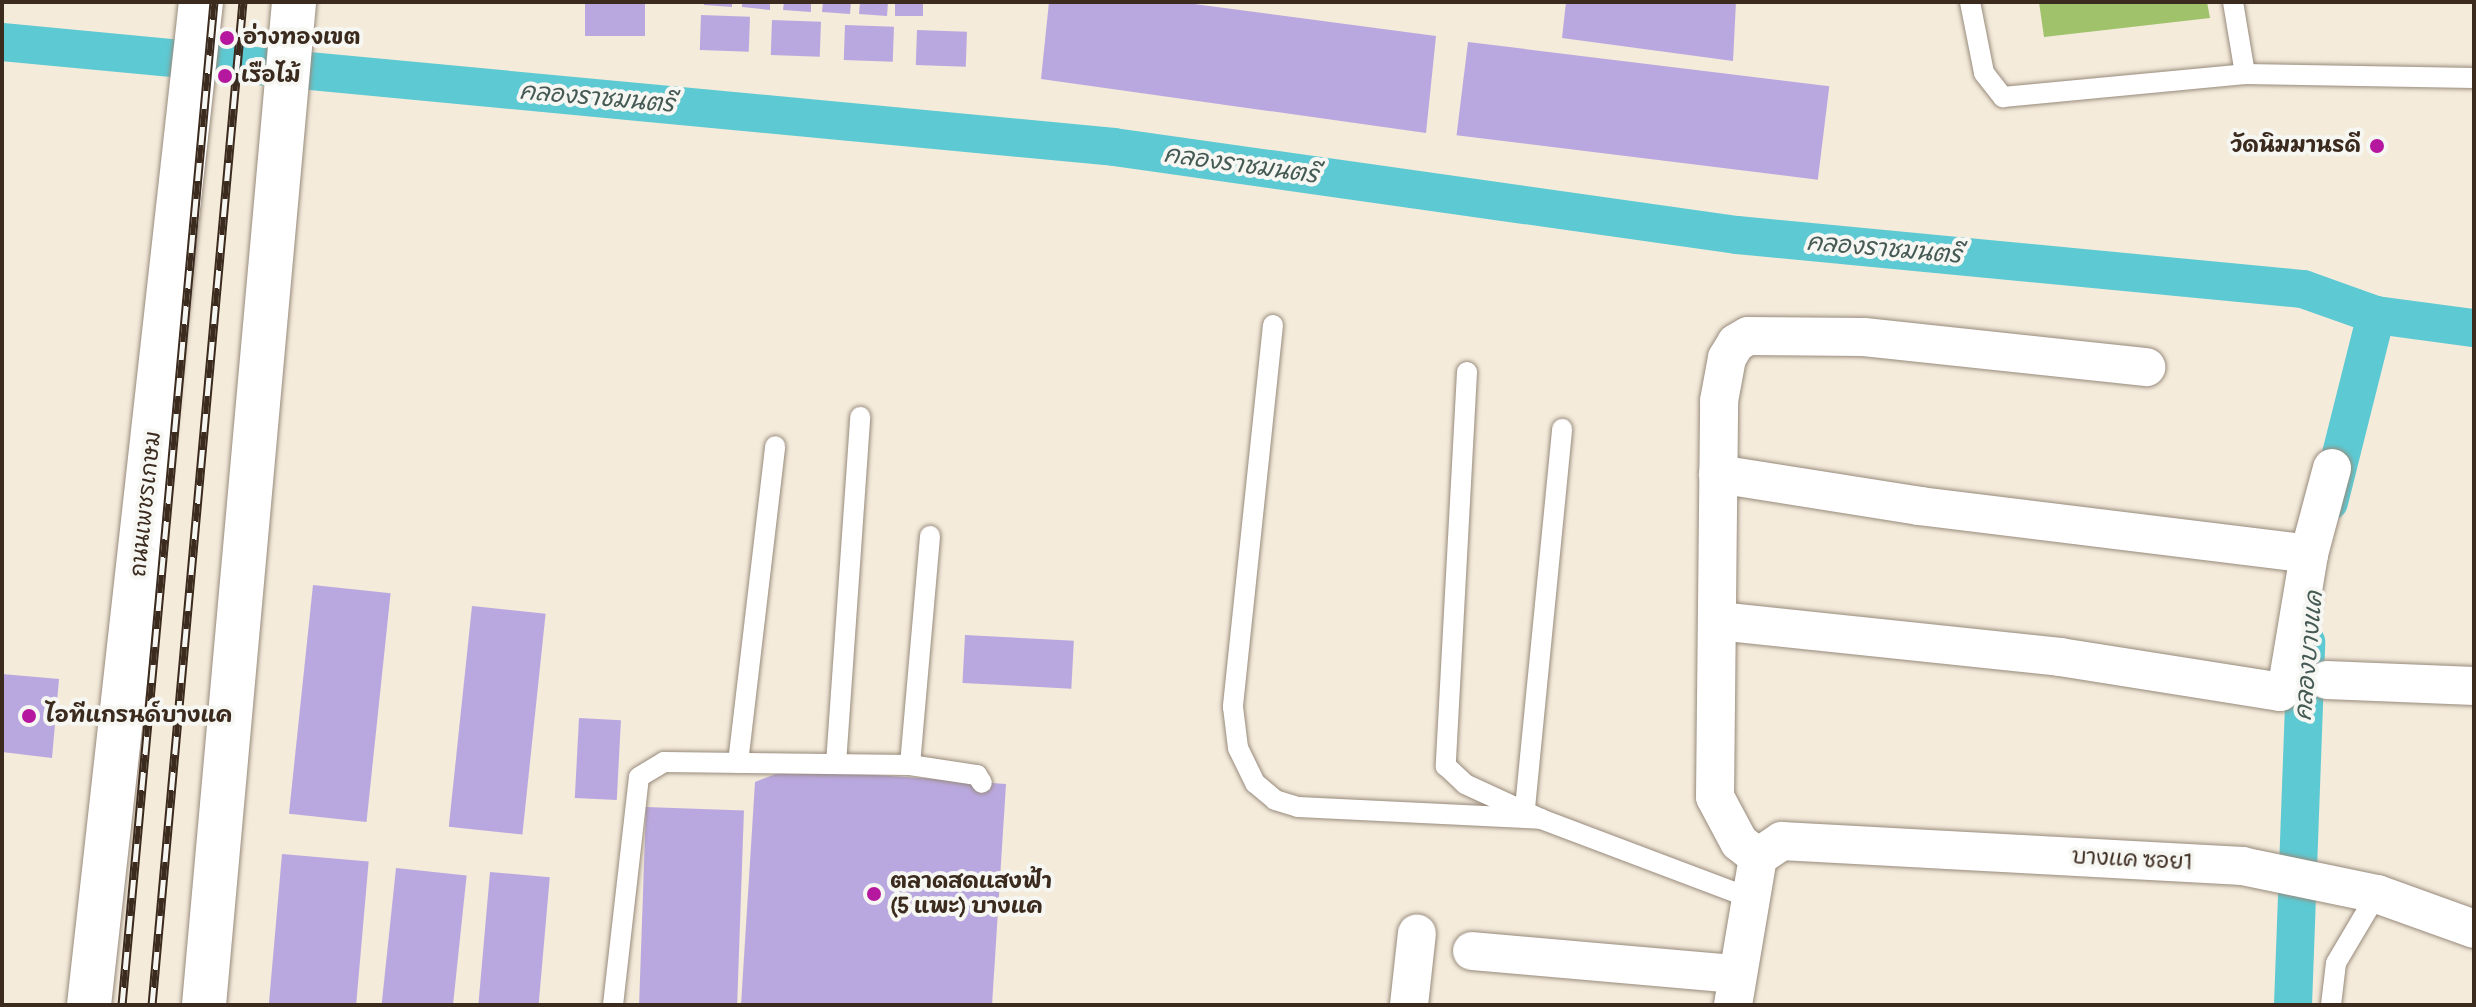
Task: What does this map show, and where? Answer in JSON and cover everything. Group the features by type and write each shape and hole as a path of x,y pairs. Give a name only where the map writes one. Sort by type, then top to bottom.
{"main road":[{"name":"ถนนเพชรเกษม","path":"89,1005 201,2"},
{"path":"204,1005 294,2"}],"street":[{"path":"1472,951 1735,990 1747,897 1770,849 1739,842 1715,797 1718,474 1724,372 1736,343 1748,336 1864,337 2146,367"},
{"path":"1718,621 2060,657 2280,692 2287,686 2299,636 2309,554 2332,468"},
{"path":"1718,474 1919,506 2309,554"},
{"path":"2327,680 2474,686"},
{"name":"บางแค ซอย1","path":"1770,849 2242,866 2363,890 2474,929"},
{"path":"1409,1005 1417,933"}],"lane":[{"path":"1970,2 1984,73 2003,97 2245,74 2474,78"},
{"path":"2233,2 2245,74"},
{"path":"1273,325 1233,707 1238,748 1255,783 1275,800 1298,807 1533,814"},
{"path":"1467,372 1446,766 1465,784 1533,814 1747,897"},
{"path":"836,764 860,417"},
{"path":"1533,814 1562,429"},
{"path":"738,763 775,446"},
{"path":"910,765 930,536"},
{"path":"613,1005 639,777 664,762 910,765 977,775 982,783"},
{"path":"2331,1005 2336,963 2363,890"}],"green space":[{"path":"2039,2 2207,2 2210,18 2044,37"}],"building":[{"path":"585,2 645,2 645,36 585,36"},
{"path":"704,2 732,2 732,7 704,5"},
{"path":"742,2 770,2 770,10 742,7"},
{"path":"784,2 811,2 811,12 783,10"},
{"path":"823,2 851,2 850,14 822,12"},
{"path":"860,2 888,2 887,16 859,14"},
{"path":"895,2 923,2 923,16 895,16"},
{"path":"1049,2 1179,2 1436,36 1426,133 1041,79"},
{"path":"1566,2 1736,2 1733,61 1562,38"},
{"path":"701,15 750,17 749,52 700,50"},
{"path":"772,20 821,22 820,57 771,55"},
{"path":"845,25 894,27 893,62 844,60"},
{"path":"917,30 967,32 966,67 916,65"},
{"path":"1468,42 1829,86 1818,180 1457,135"},
{"path":"313,585 391,593 367,822 289,814"},
{"path":"472,606 546,614 522,835 449,827"},
{"path":"965,635 1074,641 1071,689 962,683"},
{"name":"ไอทีแกรนด์บางแค","path":"2,674 59,679 52,758 2,752"},
{"path":"579,718 621,720 617,800 575,798"},
{"name":"ตลาดสดแสงฟ้า (5 แพะ) บางแค","path":"789,769 1006,784 992,1005 741,1005 755,782"},
{"path":"646,807 744,810 737,1005 639,1005"},
{"path":"282,854 369,862 356,1005 269,1005"},
{"path":"396,868 467,875 453,1005 382,1005"},
{"path":"490,872 550,877 539,1005 478,1004"}],"waterway":[{"name":"คลองราชมนตรี","path":"2,42 1114,147 1737,235 2303,289 2376,315 2474,328"},
{"name":"คลองบางแค","path":"2329,502 2376,315"},
{"name":"คลองบางแค","path":"2293,1005 2306,642"}],"railway":[{"path":"122,1005 214,2"},
{"path":"152,1005 243,2"}],"place":[{"name":"อ่างทองเขต","path":"227,38"},
{"name":"เรือไม้","path":"225,76"},
{"name":"วัดนิมมานรดี","path":"2377,146"},
{"name":"ไอทีแกรนด์บางแค","path":"29,716"},
{"name":"ตลาดสดแสงฟ้า (5 แพะ) บางแค","path":"874,894"}]}
